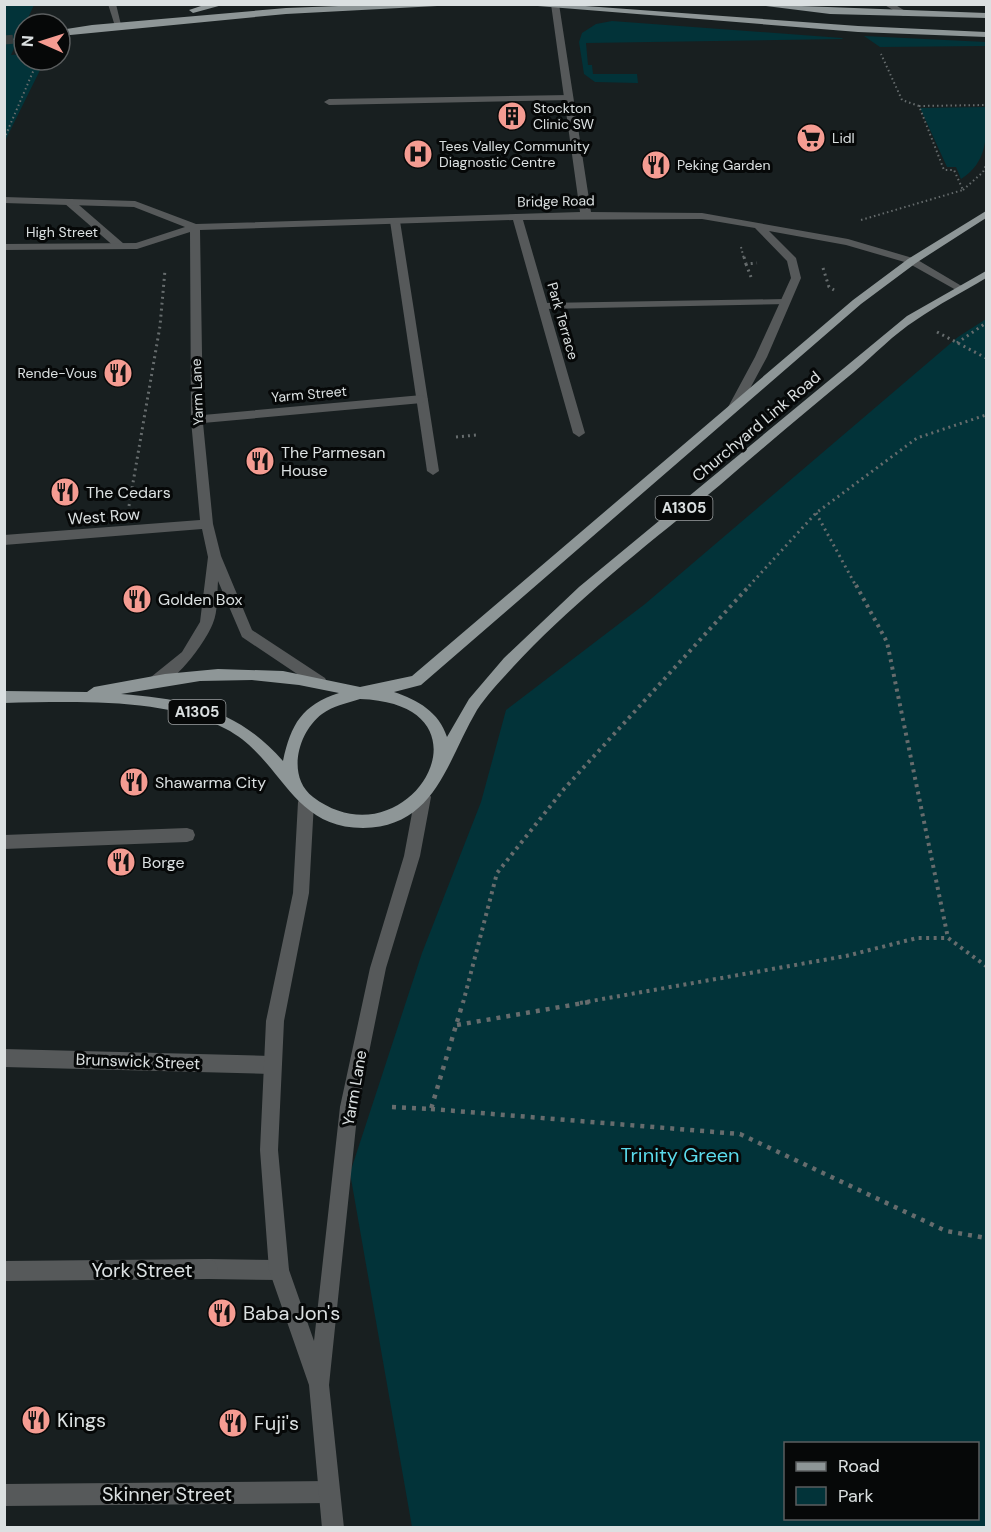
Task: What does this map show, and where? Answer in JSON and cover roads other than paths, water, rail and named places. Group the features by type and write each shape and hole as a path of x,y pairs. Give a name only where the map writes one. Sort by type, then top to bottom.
{"main road":[{"path":"72,31 222,4"},
{"path":"83,29 286,11 471,4"},
{"path":"518,4 858,29 987,34"},
{"path":"753,4 906,14 987,16"},
{"name":"A1305","path":"912,261 987,214"},
{"name":"Churchyard Link Road","path":"364,693 416,681 857,302 912,261"},
{"name":"A1305","path":"960,288 987,274"},
{"name":"Churchyard Link Road","path":"442,760 481,694 509,662 584,591 911,318 960,288"},
{"name":"A1305","path":"4,697 76,696 171,706 213,715 235,726 260,745 306,802 332,817 364,822 397,815 423,797 436,779 442,760 441,739 431,720 414,705 393,695 364,693 320,682 236,674 156,681 76,696"},
{"name":"A1305","path":"292,783 288,754 299,726 324,705 364,693"}],"street":[{"path":"112,4 118,23"},
{"path":"887,4 906,14"},
{"path":"555,6 586,215"},
{"path":"329,102 569,98"},
{"name":"High Street","path":"4,200 135,204 195,227"},
{"name":"High Street","path":"64,201 120,246"},
{"name":"Bridge Road","path":"195,227 586,215 702,216 848,242 912,261 960,288"},
{"name":"Park Terrace","path":"517,217 579,433"},
{"path":"395,220 433,471"},
{"path":"733,409 761,357 796,278 792,260 756,224"},
{"name":"High Street","path":"4,247 137,246 195,227"},
{"name":"Yarm Lane","path":"195,227 197,420 207,524 214,556 247,633 320,682"},
{"path":"544,306 785,302"},
{"name":"Yarm Street","path":"197,420 422,399"},
{"name":"West Row","path":"4,540 207,524"},
{"name":"Yarm Lane","path":"156,681 187,656 207,622 214,556"},
{"name":"Yarm Lane","path":"333,1527 319,1385 349,1107 378,968 412,856 423,797"},
{"name":"Yarm Lane","path":"306,802 301,893 275,1021 268,1150 279,1270 319,1385"},
{"path":"4,842 188,835"},
{"name":"Brunswick Street","path":"4,1058 271,1065"},
{"name":"York Street","path":"4,1271 279,1270"},
{"name":"Skinner Street","path":"4,1495 329,1492"}],"tunnel":[{"path":"4,40 12,39"}],"place":[{"name":"Stockton Clinic SW","path":"512,116"},
{"name":"Lidl","path":"811,138"},
{"name":"Tees Valley Community Diagnostic Centre","path":"418,154"},
{"name":"Peking Garden","path":"656,165"},
{"name":"Rende-Vous","path":"118,373"},
{"name":"The Parmesan House","path":"260,461"},
{"name":"The Cedars","path":"65,492"},
{"name":"Golden Box","path":"137,599"},
{"name":"Shawarma City","path":"134,782"},
{"name":"Borge","path":"121,862"},
{"name":"Baba Jon's","path":"222,1313"},
{"name":"Kings","path":"36,1420"},
{"name":"Fuji's","path":"233,1423"}],"park label":[{"name":"Trinity Green","path":"680,1155"}]}
